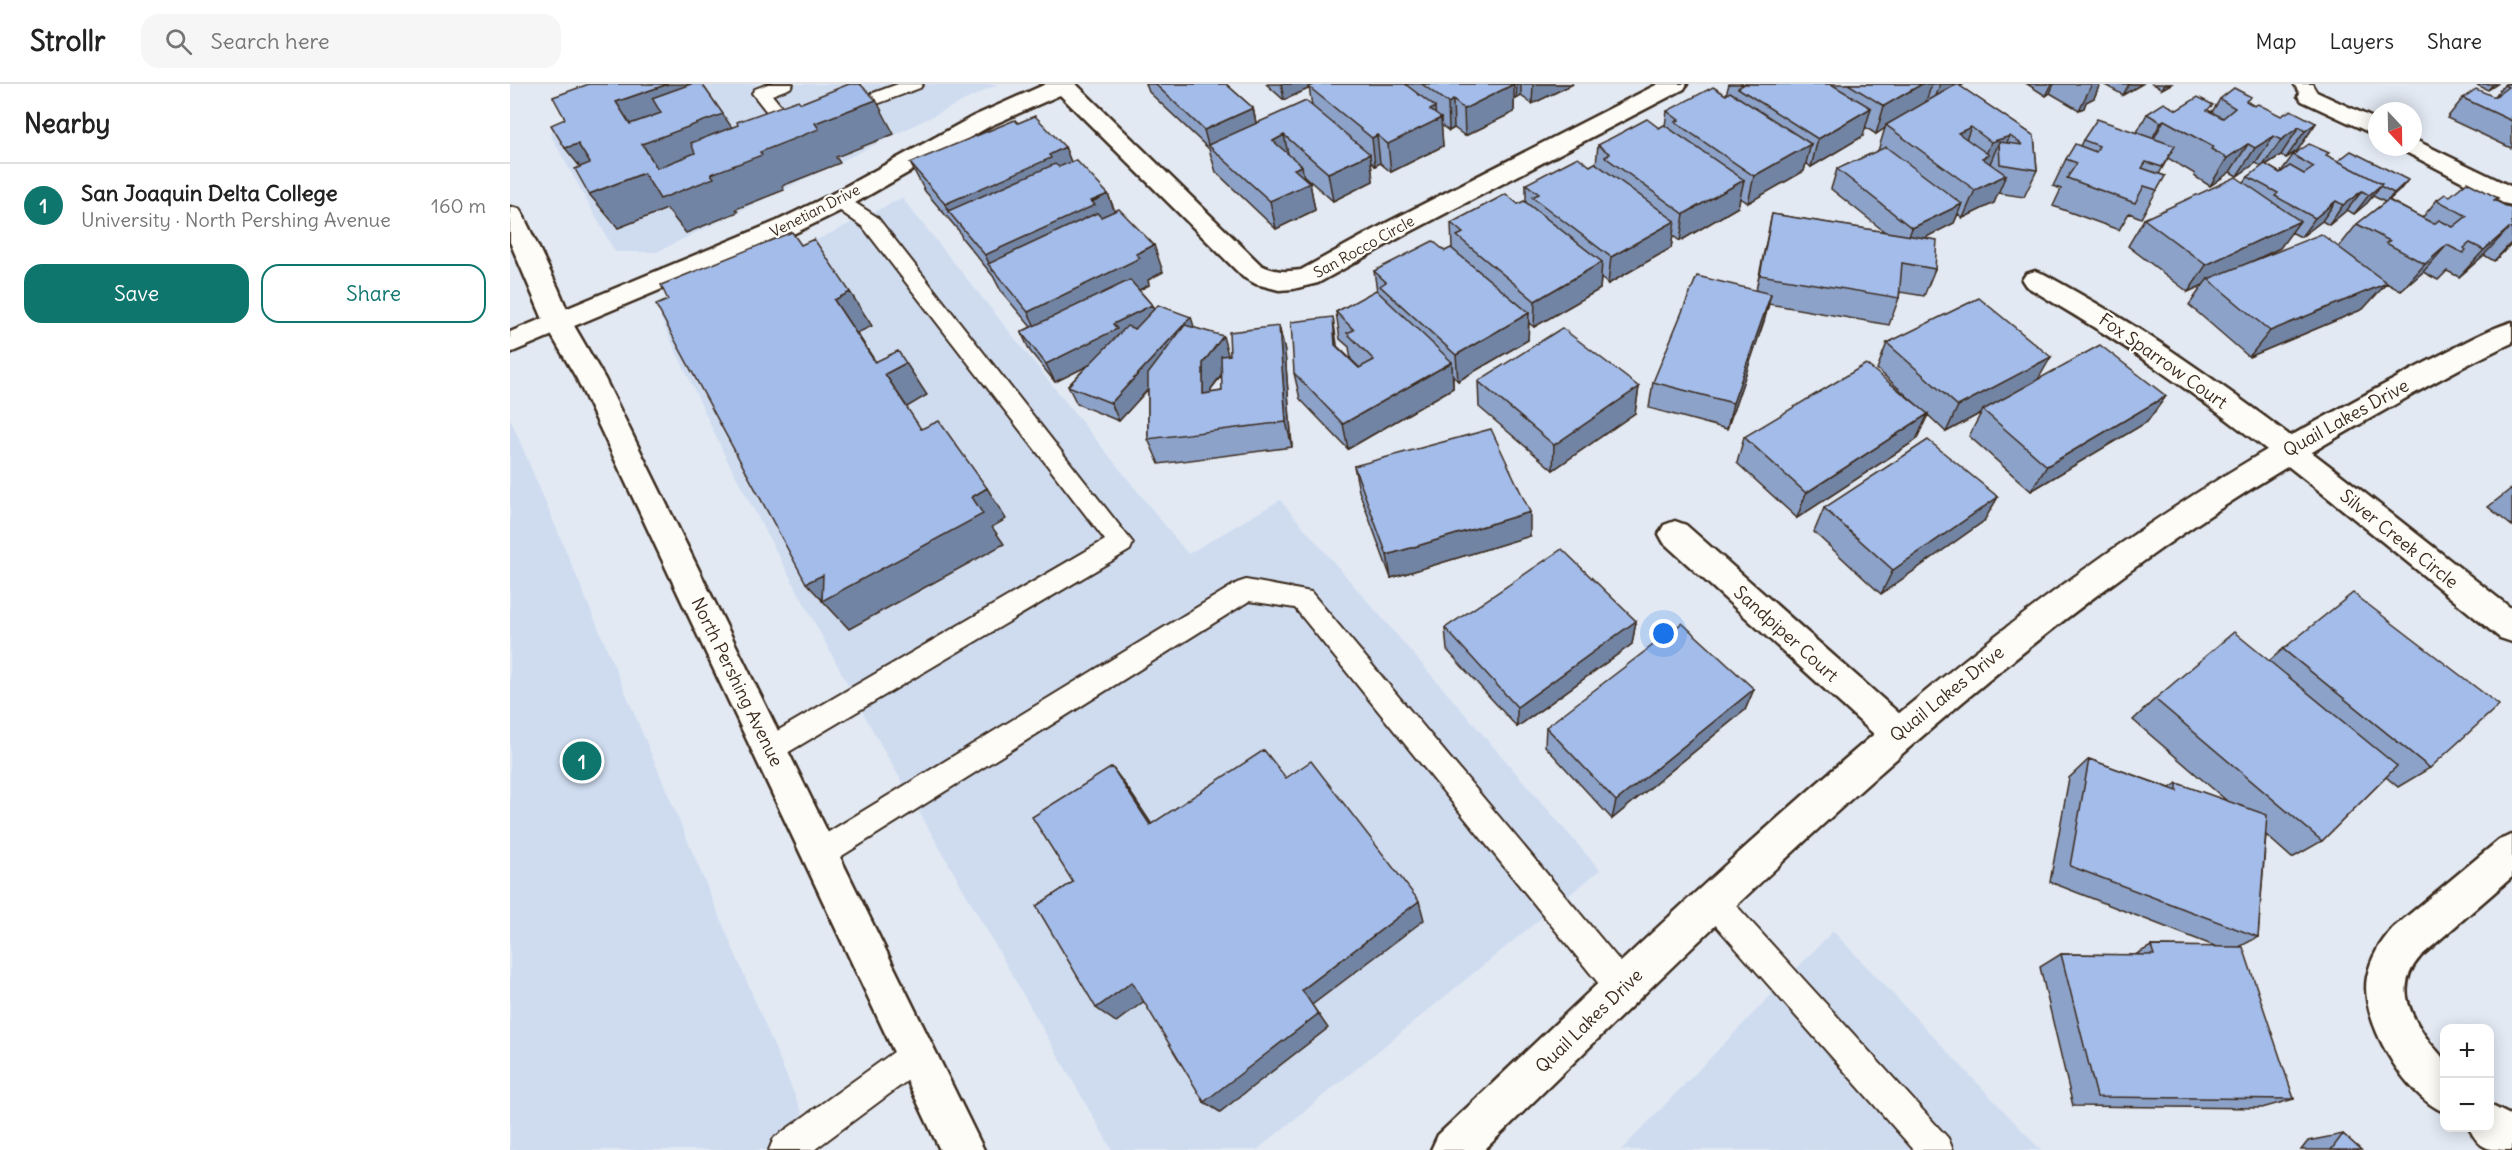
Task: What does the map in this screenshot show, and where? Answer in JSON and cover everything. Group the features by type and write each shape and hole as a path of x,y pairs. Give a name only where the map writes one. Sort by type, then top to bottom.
{"street":[{"name":"San Rocco Circle","path":"1064,84 1252,272 1277,282 1293,282 1309,277 1397,228 1676,84"},
{"name":"Venetian Drive","path":"510,343 786,227 839,201 982,121 1064,84"},
{"path":"2307,90 2368,124"},
{"path":"2422,152 2512,197"},
{"name":"North Pershing Avenue","path":"510,215 559,324 591,379 962,1150"},
{"name":"Fox Sparrow Court","path":"2035,280 2092,312 2184,374 2287,449"},
{"name":"Quail Lakes Drive","path":"1453,1150 1793,827 1898,734 1992,656 2147,540 2287,449 2370,403 2512,332"},
{"name":"Silver Creek Circle","path":"2287,449 2512,628"},
{"name":"Sandpiper Court","path":"1675,534 1898,734"},
{"path":"2440,1085 2412,1056 2390,1011 2386,982 2392,959 2406,942 2512,853"},
{"path":"2494,1129 2512,1143"}],"lane":[{"path":"784,84 761,93 791,130 914,84"},
{"path":"770,750 1121,543 870,222 839,201"},
{"path":"819,854 1246,590 1302,599 1623,989"},
{"path":"1714,902 1936,1150"},
{"path":"786,1150 916,1055"}],"shaded area":[{"path":"688,84 998,84 657,252 615,252 550,134"},
{"path":"902,198 1188,554 1280,500 1600,870 1257,1150 1112,1150 874,733 726,458 660,317"},
{"path":"510,418 798,1103 818,1150 510,1150"},
{"path":"1833,931 2041,1150 1621,1150"}],"building":[{"path":"589,84 668,84 616,102 630,124 661,113 652,98 691,84 702,84 723,114 642,144 657,168 695,153 691,143 738,125 737,122 798,100 801,103 849,84 860,84 876,100 815,123 819,129 760,152 762,155 711,174 714,178 660,199 644,173 589,194 575,169 590,163 578,144 565,148 551,125 565,119 553,97"},
{"path":"1155,84 1226,84 1253,108 1204,130"},
{"path":"1316,84 1405,84 1435,107 1430,110 1441,118 1388,144 1377,135 1372,138 1309,87"},
{"path":"1422,84 1514,84 1464,109 1453,100 1448,103"},
{"path":"1740,84 1831,84 1871,108 1818,139 1738,88 1743,85"},
{"path":"1848,84 1922,84 1884,106"},
{"path":"1957,84 2034,136 2037,170 2000,164 1999,142 2023,145 2010,136 1991,142 1971,127 1958,133 1989,155 1982,158 2006,175 1975,190 1886,125"},
{"path":"2505,84 2512,84 2512,121 2463,98 2476,89 2495,97 2508,87"},
{"path":"1713,87 1726,95 1730,92 1811,144 1754,176 1675,122 1679,120 1667,111"},
{"path":"2234,88 2251,97 2246,101 2254,106 2258,104 2281,116 2291,110 2316,123 2305,131 2299,127 2281,140 2274,136 2255,148 2248,144 2227,158 2211,149 2213,147 2164,120 2161,122 2147,114 2164,103 2177,110 2198,97 2213,105 2207,110 2223,118 2235,108 2220,99"},
{"path":"1306,101 1370,154 1328,173 1284,135 1273,141 1302,166 1294,169 1310,183 1270,201 1208,145"},
{"path":"1035,116 1065,147 1049,155 1051,158 945,204 910,163 1015,120 1018,123"},
{"path":"1647,119 1659,128 1664,125 1744,180 1684,214 1605,157 1610,154 1598,145"},
{"path":"2097,119 2175,146 2162,167 2146,162 2142,168 2165,176 2157,190 2144,186 2135,203 2067,178 2077,163 2066,159 2075,144 2096,152 2099,146 2083,140"},
{"path":"2309,144 2382,184 2369,195 2362,191 2343,205 2336,201 2315,218 2275,196 2278,193 2248,177 2265,164 2280,173 2290,166 2304,174 2314,167 2293,155"},
{"path":"1886,147 1962,204 1912,228 1837,169"},
{"path":"2351,151 2408,180 2394,193 2380,186 2382,184 2338,161"},
{"path":"1578,157 1590,166 1595,163 1675,221 1611,257 1532,197 1539,194 1526,184"},
{"path":"1076,160 1108,194 1091,201 1095,205 985,255 948,211 1055,164 1059,167"},
{"path":"2236,177 2300,221 2206,265 2144,219"},
{"path":"2467,182 2498,198 2494,200 2512,209 2512,230 2509,228 2484,250 2470,243 2464,248 2466,250 2463,253 2447,245 2425,264 2386,243 2390,241 2357,224 2388,200 2434,224 2439,220 2453,227 2467,216 2437,200 2445,194 2450,196"},
{"path":"1506,194 1518,204 1524,201 1602,262 1535,301 1457,236 1463,233 1451,223"},
{"path":"1119,209 1154,245 1136,254 1140,258 1028,312 988,264 1097,213 1101,217"},
{"path":"1772,214 1937,240 1935,269 1902,263 1899,298 1760,275"},
{"path":"792,232 801,245 814,239 850,292 834,300 875,362 898,351 906,363 885,374 921,429 939,421 987,488 972,497 983,514 822,601 823,575 806,583 656,305 668,300 661,285"},
{"path":"2321,234 2387,283 2270,331 2208,279"},
{"path":"1433,241 1445,251 1451,248 1529,313 1456,355 1380,286 1386,282 1374,271"},
{"path":"1697,276 1771,294 1733,403 1653,382"},
{"path":"1130,280 1152,305 1113,324 1117,329 1046,364 1021,332"},
{"path":"1376,290 1452,362 1343,424 1294,373 1291,322 1333,317 1335,345 1359,368 1374,360 1347,333 1354,330 1336,312"},
{"path":"1979,298 2051,357 1958,406 1887,343"},
{"path":"1158,305 1191,317 1111,403 1068,386 1127,326 1135,329"},
{"path":"1185,325 1223,336 1203,363 1203,394 1222,391 1221,356 1230,355 1229,332 1279,326 1286,422 1148,439 1148,374"},
{"path":"1562,328 1639,387 1554,445 1478,381"},
{"path":"2100,345 2166,396 2047,466 1983,410"},
{"path":"1866,364 1928,414 1806,493 1744,437"},
{"path":"1491,429 1530,512 1387,555 1354,466"},
{"path":"1928,440 1998,497 1893,570 1824,508"},
{"path":"1562,549 1636,621 1517,707 1445,628"},
{"path":"2353,593 2499,705 2430,768 2283,649"},
{"path":"1682,623 1754,689 1616,801 1546,727"},
{"path":"2234,632 2397,766 2322,841 2155,699"},
{"path":"1264,750 1286,778 1311,761 1419,901 1302,990 1318,1014 1204,1102 1132,982 1096,1008 1036,906 1073,882 1032,817 1112,767 1150,825"},
{"path":"2089,759 2177,791 2177,783 2267,815 2258,937 2070,866"},
{"path":"2151,946 2243,947 2294,1099 2097,1097 2061,954 2154,955"},
{"path":"2343,1134 2361,1150 2331,1150"}],"place":[{"name":"San Joaquin Delta College","path":"582,761"}]}
